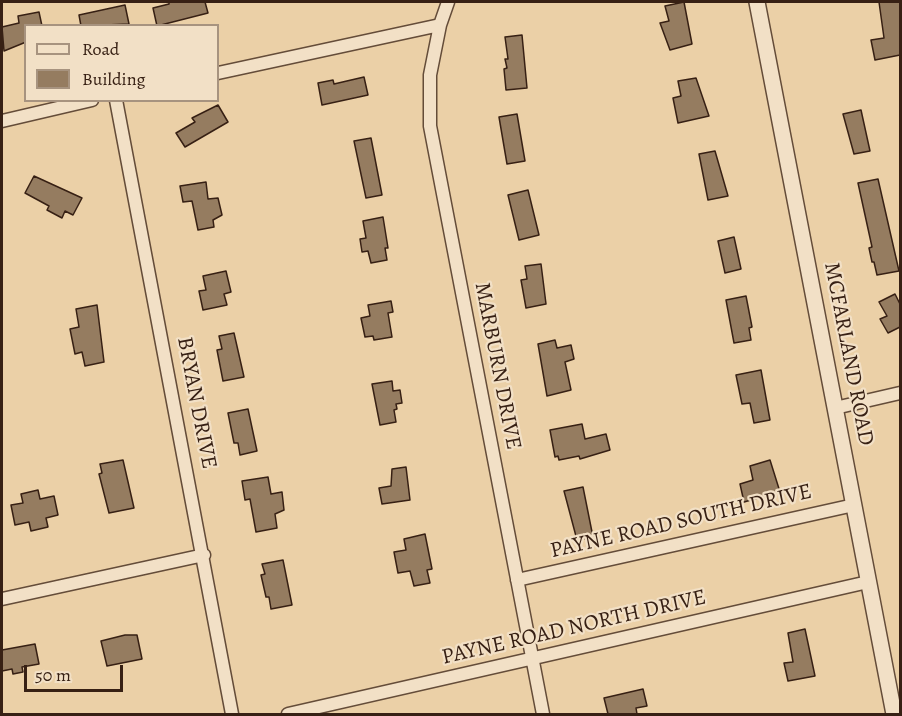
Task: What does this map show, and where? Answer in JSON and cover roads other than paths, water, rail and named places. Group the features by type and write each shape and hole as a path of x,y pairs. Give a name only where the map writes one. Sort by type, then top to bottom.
{"street":[{"name":"MARBURN DRIVE","path":"448,2 440,25 430,75 430,126 543,714"},
{"name":"MCFARLAND ROAD","path":"757,2 894,714"},
{"path":"219,73 440,25"},
{"path":"2,121 83,102"},
{"name":"BRYAN DRIVE","path":"116,102 204,555 232,714"},
{"path":"835,408 900,393"},
{"name":"PAYNE ROAD SOUTH DRIVE","path":"517,580 854,505"},
{"path":"2,599 204,555"},
{"name":"PAYNE ROAD NORTH DRIVE","path":"288,714 868,582"}]}
